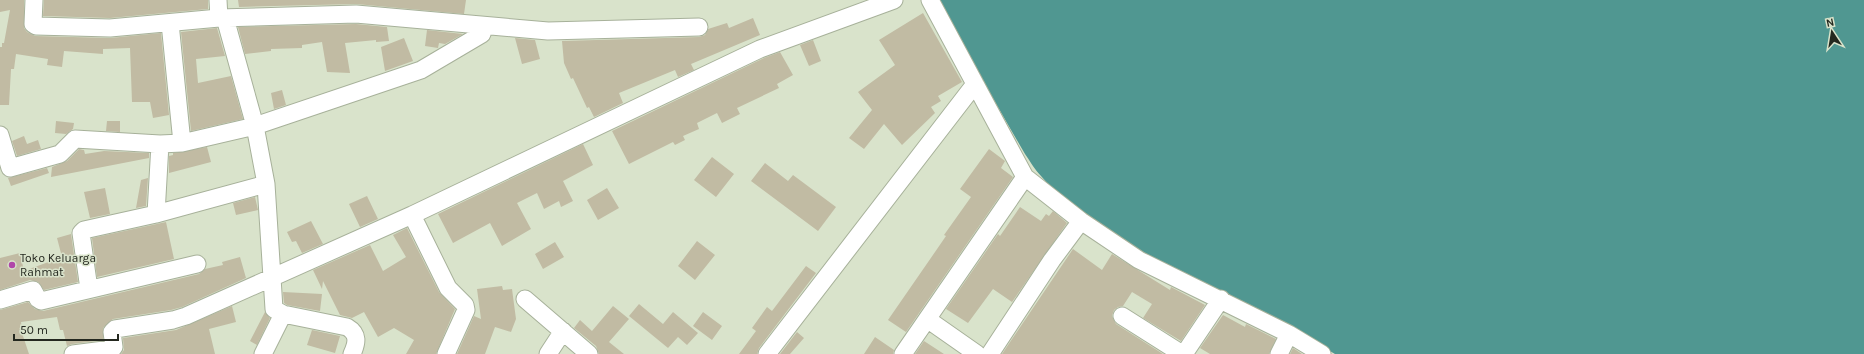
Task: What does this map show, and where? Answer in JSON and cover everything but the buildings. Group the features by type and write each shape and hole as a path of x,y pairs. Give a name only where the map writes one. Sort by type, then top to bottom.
{"street":[{"path":"34,0 34,24 36,26 110,28 222,18 356,14 464,25 548,30 699,27"},
{"path":"218,0 222,18 255,126 266,184 274,309 283,314 347,327 352,330 356,338 356,343 352,354"},
{"path":"73,354 112,349 114,347 112,332 114,329 180,319 412,215 760,49 894,0"},
{"path":"930,0 1025,177 1081,221 1139,260 1289,334 1322,354"},
{"path":"170,23 182,144"},
{"path":"0,135 10,168 60,154 74,139 182,144 255,126 421,70 482,34"},
{"path":"767,354 975,84"},
{"path":"156,214 160,144"},
{"path":"903,354 1025,177"},
{"path":"89,289 81,235 82,231 156,214 266,184"},
{"path":"412,215 448,288 464,305 466,310 446,354"},
{"path":"990,354 1052,260 1081,221"},
{"path":"0,300 33,290 38,299 41,300 197,264"},
{"path":"524,299 589,354"},
{"path":"1122,316 1183,354 1221,300"},
{"path":"263,354 283,314"},
{"path":"927,319 977,354"},
{"path":"548,354 563,331"},
{"path":"1279,354 1289,334"}],"water":[{"path":"936,0 1864,0 1864,354 1335,354 1306,337 1186,276 1128,243 1069,202 1047,183 1025,154"}],"place":[{"name":"Toko Keluarga Rahmat","path":"12,265"}]}
